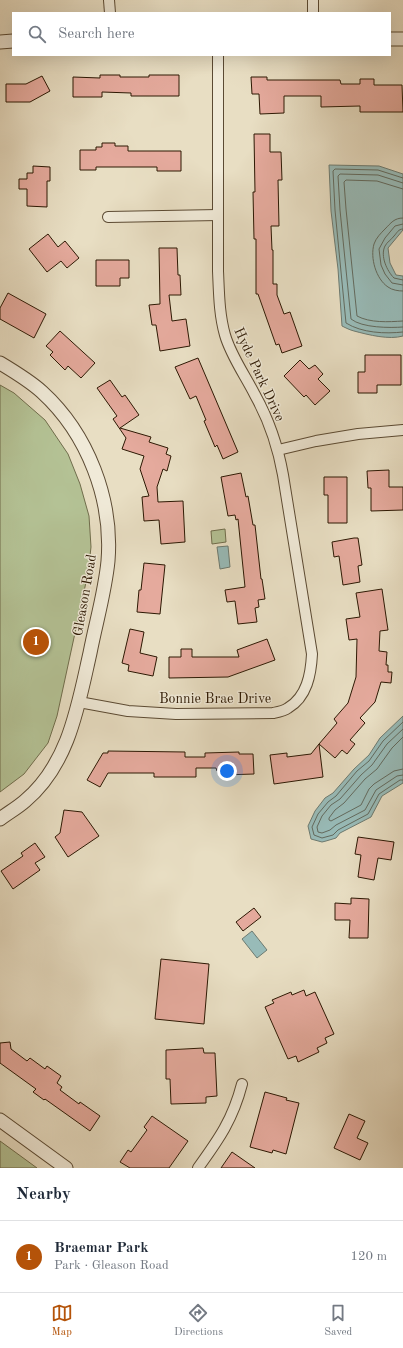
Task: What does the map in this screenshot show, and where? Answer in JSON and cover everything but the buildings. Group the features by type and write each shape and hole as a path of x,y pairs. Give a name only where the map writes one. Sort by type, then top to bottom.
{"street":[{"path":"109,0 110,12"},
{"path":"313,0 313,12"},
{"path":"391,39 403,39"},
{"path":"0,42 12,42"},
{"name":"Hyde Park Drive","path":"218,56 218,215 220,300 225,335 232,353 259,403 278,450 312,654"},
{"path":"108,217 218,215"},
{"name":"Gleason Road","path":"0,363 16,372 42,392 63,415 81,440 94,468 103,498 108,530 108,561 103,591 79,702 67,742 57,762 42,783 25,801 0,819"},
{"path":"278,450 316,441 358,434 403,430"},
{"name":"Bonnie Brae Drive","path":"79,702 128,711 176,714 273,713 288,708 300,698 309,682 312,654"},
{"path":"198,1168 223,1132 232,1114 242,1084"},
{"path":"0,1120 66,1168"}],"green space":[{"path":"0,385 14,393 45,420 68,454 80,484 89,516 91,547 88,573 57,716 48,743 24,774 0,792"},
{"path":"225,529 226,542 212,544 211,531"},
{"path":"0,1141 37,1168 0,1168"}],"water":[{"path":"329,165 379,166 403,174 403,230 388,248 390,263 396,275 403,276 403,336 392,337 366,334 352,331 342,326 338,269 331,211"},
{"path":"228,546 230,567 220,569 217,547"},
{"path":"403,716 403,783 382,796 371,817 340,833 336,838 322,842 311,839 308,826 315,811 325,798 333,793 354,769 369,755 380,738"},
{"path":"252,931 267,950 257,958 242,939"}],"place":[{"name":"Braemar Park","path":"36,642"}]}
